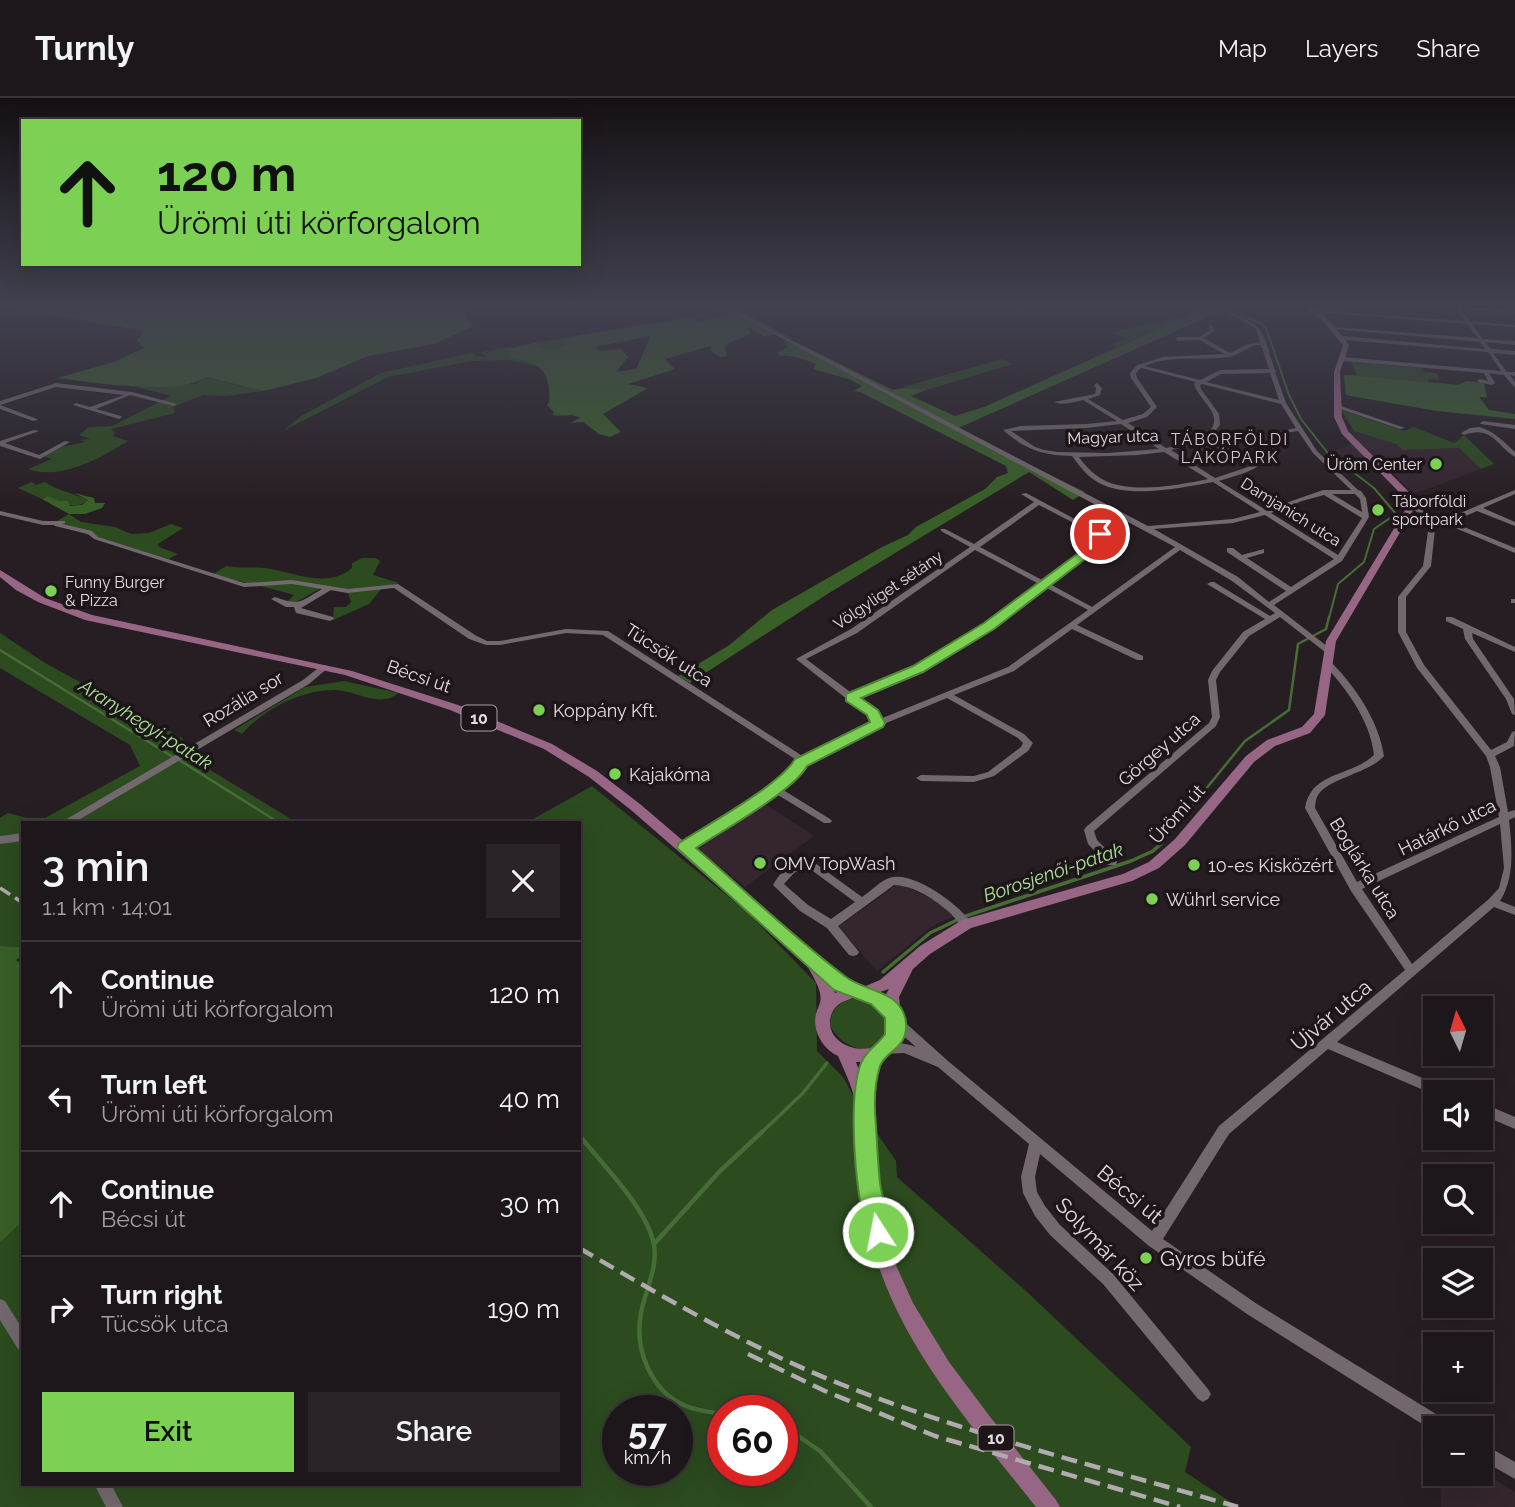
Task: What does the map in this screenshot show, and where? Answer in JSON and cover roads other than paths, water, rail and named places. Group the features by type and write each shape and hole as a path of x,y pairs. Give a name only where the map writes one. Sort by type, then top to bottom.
{"main road":[{"path":"1337,373 1336,406 1345,432 1405,493 1411,507"},
{"name":"Ürömi út","path":"861,993 878,988 963,918 1131,876 1162,860 1250,758 1271,743 1306,730 1314,723 1319,715 1331,641 1411,507"},
{"name":"Bécsi út","path":"0,573 14,584 41,598 91,617 325,667 417,695 549,747 605,782 841,984 861,993"},
{"name":"Bécsi út","path":"805,953 824,983 828,1005"},
{"name":"Ürömi út","path":"895,1018 892,997 907,966"},
{"path":"828,1005 840,995 861,993"},
{"name":"10","path":"861,993 887,1004 895,1018 895,1036 880,1051 867,1075 864,1102 870,1186 884,1254 912,1322 943,1369 1049,1507"},
{"name":"10","path":"828,1005 821,1019 822,1029 835,1047 845,1053 864,1102"},
{"path":"845,1053 857,1056 880,1051"}],"street":[{"path":"851,373 1148,528 1235,579 1282,613 1315,641 1328,657"},
{"path":"1123,422 1146,416 1154,407 1133,373"},
{"path":"1165,373 1283,403"},
{"path":"1200,382 1218,373"},
{"path":"1271,604 1339,559 1366,517 1363,498 1359,492 1315,452 1298,429 1283,403 1274,373"},
{"path":"1480,382 1492,383 1486,373"},
{"path":"1500,373 1515,374"},
{"path":"1505,373 1515,386"},
{"name":"Magyar utca","path":"1123,422 1079,426 1029,426 1006,430 1036,450 1074,454 1166,450 1195,443 1205,439 1216,428 1216,415 1196,387 1200,382"},
{"path":"0,405 56,384 132,394 174,404"},
{"path":"1057,402 1097,395 1097,385"},
{"path":"90,409 132,394"},
{"name":"Damjanich utca","path":"1085,399 1339,559"},
{"path":"0,405 35,419"},
{"path":"76,405 119,417"},
{"path":"1336,406 1402,428"},
{"path":"1483,423 1515,427"},
{"path":"1464,433 1476,427 1486,429 1515,455"},
{"path":"1074,454 1088,472 1111,486 1172,487 1214,481 1258,464 1274,450 1283,432 1298,429"},
{"path":"0,444 36,431"},
{"path":"0,444 40,457 67,442"},
{"path":"1148,528 1226,522 1265,513 1322,492 1359,492"},
{"path":"1322,492 1366,517"},
{"path":"1446,522 1515,492"},
{"path":"851,698 918,669 989,626 1046,586 1102,541 1103,537 1024,494"},
{"name":"Völgyliget sétány","path":"878,723 873,713 800,659 854,631 1039,502"},
{"path":"1411,507 1515,551"},
{"path":"1476,508 1515,524"},
{"name":"Tücsök utca","path":"0,513 43,523 95,527 90,532"},
{"path":"1436,517 1433,519 1427,566 1402,597 1402,632 1411,653 1489,755 1511,744 1515,734"},
{"name":"Tücsök utca","path":"57,525 90,532 96,538 244,585 292,583 348,591 397,587 472,637 486,643 566,631 606,633 796,754 801,763"},
{"path":"943,530 1093,610"},
{"path":"685,848 773,788 801,763 878,723 1011,669 1180,547"},
{"path":"1230,550 1292,592"},
{"path":"1242,557 1261,551"},
{"path":"1211,584 1270,619"},
{"path":"275,599 289,605 299,605 328,589"},
{"path":"1402,597 1413,602"},
{"path":"299,605 299,611 330,619"},
{"name":"Görgey utca","path":"1112,863 1092,841 1090,830 1213,724 1216,717 1212,680 1216,671 1246,634 1282,613"},
{"path":"1449,619 1515,650"},
{"path":"1072,626 1140,658"},
{"path":"1467,628 1469,639 1510,699 1515,712"},
{"name":"Boglárka utca","path":"1328,657 1379,745 1379,756 1371,765 1323,785 1312,795 1312,816 1355,888 1412,972"},
{"name":"Rozália sor","path":"70,821 306,682 325,667"},
{"path":"921,778 974,779 991,774 1025,749 1028,743 1021,736 949,696"},
{"name":"Újvár utca","path":"1154,1241 1224,1130 1493,902 1507,880 1509,815 1489,755"},
{"path":"773,788 827,821"},
{"name":"Határkő utca","path":"1355,888 1509,815"},
{"path":"0,841 21,837"},
{"path":"853,952 831,925 804,908 778,885 780,880 800,864 808,862 862,902"},
{"path":"831,925 891,881 901,880 950,904 963,918"},
{"path":"1493,902 1515,911"},
{"name":"Bécsi út","path":"895,1018 944,1065 1154,1241 1252,1309 1424,1416"},
{"path":"1328,1043 1423,1084"},
{"name":"Bécsi út","path":"880,1051 897,1047 910,1049 944,1065"},
{"path":"1493,1114 1515,1123"},
{"name":"Solymár köz","path":"1036,1143 1028,1177 1030,1193 1040,1212 1055,1230 1108,1279 1203,1394"},
{"path":"0,1306 21,1341"},
{"path":"1493,1458 1515,1471"},
{"path":"103,1486 115,1507"}],"waterway":[{"name":"Borosjenői-patak","path":"1281,373 1301,419 1327,452 1374,488 1396,514 1374,529 1364,562 1338,584 1329,618"},
{"name":"Borosjenői-patak","path":"1162,843 1245,741 1289,710 1298,644 1326,629 1329,617"},
{"name":"Aranyhegyi-patak","path":"0,650 173,757"},
{"name":"Aranyhegyi-patak","path":"179,760 276,821"},
{"name":"Borosjenői-patak","path":"963,917 1131,861 1153,851 1162,843"},
{"name":"Borosjenői-patak","path":"883,972 930,933 957,920"},
{"name":"Borosjenői-patak","path":"760,1134 803,1093 827,1063"},
{"name":"Borosjenői-patak","path":"654,1244 720,1171 762,1132"},
{"name":"Aranyhegyi-patak","path":"581,1137 633,1202 650,1231 655,1254 639,1327 648,1368 663,1391 686,1406 707,1411"},
{"name":"Aranyhegyi-patak","path":"798,1436 820,1451 871,1507"}],"railway":[{"path":"0,888 21,902"},
{"path":"581,1249 744,1340 848,1387 992,1436 1238,1507"},
{"path":"748,1354 825,1391 935,1436 1180,1507"}],"place":[{"name":"Üröm Center","path":"1436,464"},
{"name":"Táborföldi sportpark","path":"1378,510"},
{"name":"Funny Burger & Pizza","path":"51,591"},
{"name":"Koppány Kft.","path":"539,710"},
{"name":"Kajakóma","path":"615,774"},
{"name":"OMV TopWash","path":"760,863"},
{"name":"10-es Kisközért","path":"1194,865"},
{"name":"Wührl service","path":"1152,899"},
{"name":"Gyros büfé","path":"1146,1258"}],"district":[{"name":"TÁBORFÖLDI LAKÓPARK","path":"1230,448"}]}
